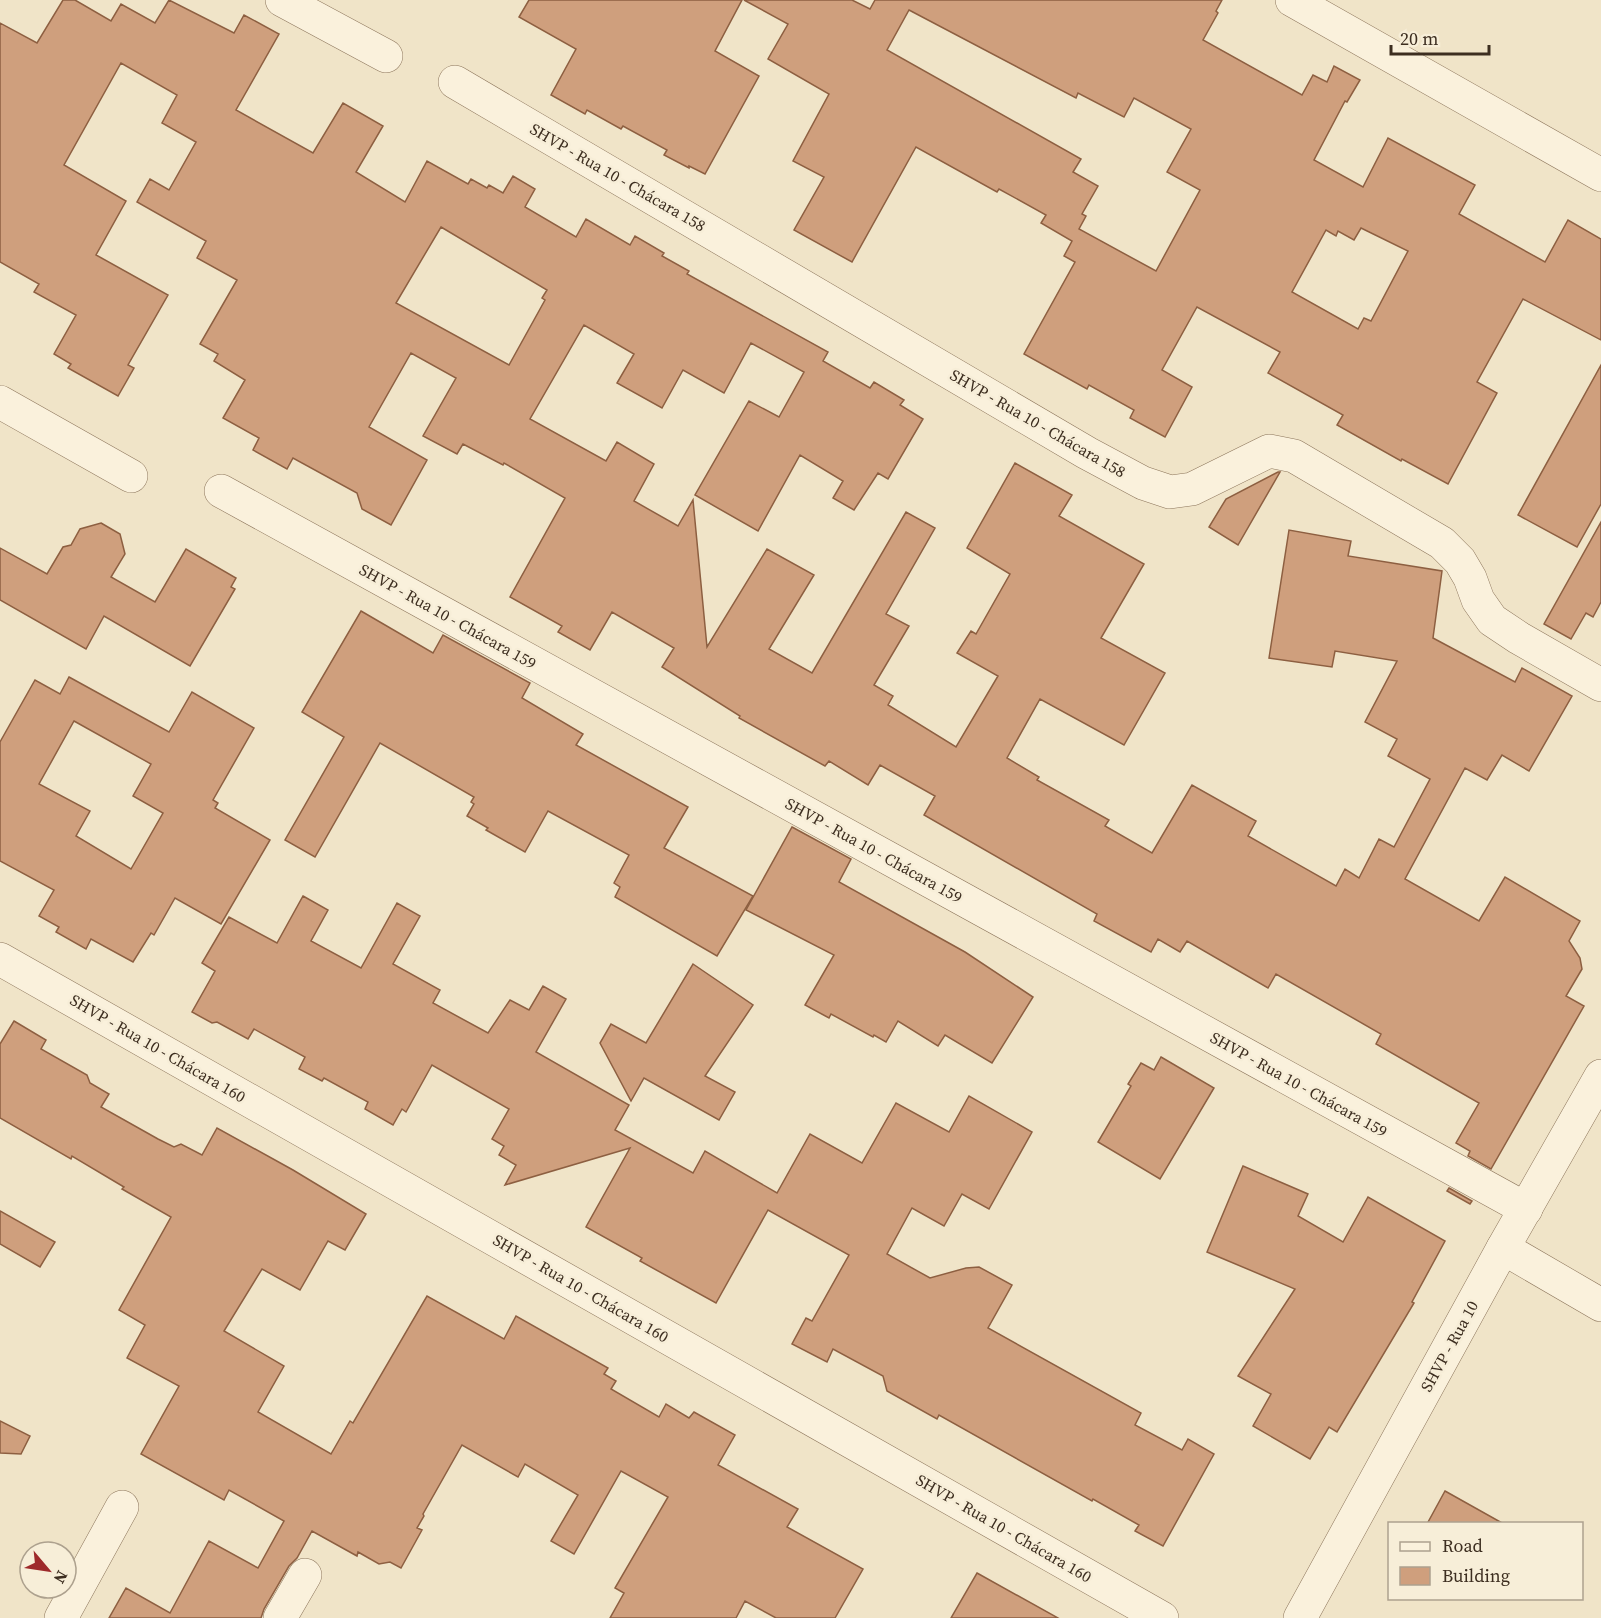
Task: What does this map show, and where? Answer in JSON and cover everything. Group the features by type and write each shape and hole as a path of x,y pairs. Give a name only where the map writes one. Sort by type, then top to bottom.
{"street":[{"path":"282,0 386,56"},
{"path":"1292,0 1601,175"},
{"name":"SHVP - Rua 10 - Chácara 158","path":"455,82 1087,453 1143,483 1170,492 1192,489 1269,451 1293,456 1442,543 1465,570 1478,600 1492,620 1601,685"},
{"path":"0,402 131,476"},
{"name":"SHVP - Rua 10 - Chácara 159","path":"221,491 1526,1209"},
{"name":"SHVP - Rua 10 - Chácara 160","path":"0,958 1162,1618"},
{"name":"SHVP - Rua 10","path":"1300,1618 1503,1248 1601,1076"},
{"path":"1503,1248 1601,1305"},
{"path":"61,1618 122,1507"},
{"path":"280,1618 305,1575"}],"building":[{"path":"63,0 75,0 111,21 121,4 155,23 169,0 234,33 244,15 279,34 236,110 313,153 343,103 383,126 356,172 405,202 427,161 468,184 471,179 487,188 489,185 503,193 513,176 535,189 525,207 576,237 586,219 630,245 635,236 664,253 662,256 689,271 687,274 828,352 823,361 870,388 874,382 904,400 900,405 923,419 888,479 878,473 854,510 833,498 843,481 800,455 758,531 695,495 749,401 779,417 804,372 751,343 724,393 683,370 662,408 617,383 634,354 584,325 530,419 606,461 617,442 654,464 634,501 678,526 693,500 707,647 767,549 814,575 769,649 812,673 906,512 935,528 886,614 909,626 874,685 893,696 888,705 956,747 998,676 957,653 971,631 976,634 1010,574 967,548 1015,463 1072,495 1059,516 1144,564 1101,638 1165,673 1124,745 1040,699 1007,758 1039,777 1037,780 1109,820 1105,826 1152,853 1192,785 1256,821 1248,836 1336,886 1345,869 1359,878 1379,839 1394,847 1430,779 1388,756 1397,739 1365,722 1397,661 1335,651 1332,667 1269,658 1289,530 1351,541 1348,556 1442,571 1433,638 1515,682 1522,668 1572,696 1529,771 1502,755 1487,780 1465,768 1405,879 1479,921 1505,877 1580,921 1569,941 1580,958 1582,969 1566,996 1584,1006 1491,1169 1468,1156 1470,1151 1456,1143 1479,1103 1376,1044 1381,1034 1276,974 1268,988 1187,941 1180,952 1158,939 1151,952 1094,921 1097,914 924,815 935,796 880,765 868,785 829,761 825,766 739,718 740,716 662,667 674,648 612,612 590,650 558,632 562,626 510,597 565,498 504,463 503,465 463,444 457,454 423,436 456,378 411,353 369,427 427,460 391,525 362,509 357,493 293,458 287,469 253,450 259,438 223,418 245,380 214,361 218,354 200,344 237,280 197,258 206,241 137,202 150,179 169,190 196,142 162,123 177,95 121,63 64,165 126,201 96,255 168,295 128,365 134,368 118,396 68,368 71,364 54,354 76,315 34,292 39,284 0,262 0,23 37,43","holes":["441,227 547,290 542,298 545,300 509,365 396,303"]},
{"path":"529,0 742,0 715,51 759,76 705,174 664,155 667,150 623,126 621,129 587,110 585,114 551,95 576,49 519,17"},
{"path":"744,0 852,0 870,9 875,0 1222,0 1216,11 1218,13 1203,40 1302,95 1313,75 1327,82 1334,66 1360,80 1347,102 1345,101 1314,160 1363,187 1388,138 1475,185 1459,214 1545,262 1568,220 1601,239 1601,340 1523,299 1477,382 1497,393 1448,484 1337,425 1343,415 1268,373 1280,352 1197,307 1162,370 1192,387 1165,437 1130,418 1134,410 1089,385 1087,389 1024,354 1075,262 1064,256 1072,241 1041,223 1046,215 999,189 997,192 916,147 852,262 794,230 824,177 793,161 829,94 768,59 788,24","holes":["909,10 1076,98 1078,93 1124,117 1134,98 1191,129 1167,172 1200,190 1156,271 1079,229 1086,216 1082,214 1098,186 1073,172 1081,159 887,50","1361,228 1408,251 1371,321 1364,318 1358,329 1292,292 1326,230 1336,236 1338,231 1354,240"]},
{"path":"1601,365 1601,504 1577,547 1518,515"},
{"path":"1280,472 1238,545 1209,527 1226,499"},
{"path":"1601,522 1601,602 1593,617 1586,613 1571,639 1544,624"},
{"path":"101,523 120,534 125,554 111,577 155,602 186,549 236,578 231,587 235,589 190,666 104,616 86,649 0,600 0,548 47,574 63,547 71,545 80,529"},
{"path":"361,611 433,653 443,635 530,683 522,698 583,734 576,745 688,807 664,848 753,896 717,956 615,897 620,887 614,883 629,855 548,811 525,852 486,830 488,828 467,816 474,804 471,802 474,797 380,743 315,857 285,840 344,737 302,712"},
{"path":"69,677 169,732 192,692 254,728 213,800 218,803 215,808 270,840 221,924 175,898 154,935 151,933 133,962 91,939 86,949 56,932 59,927 39,916 54,890 0,861 0,742 35,680 60,694","holes":["74,721 151,764 133,796 163,813 131,869 76,836 90,811 39,784"]},
{"path":"792,827 851,859 839,882 965,952 1033,997 992,1063 945,1035 938,1046 898,1021 886,1042 831,1014 829,1018 805,1005 834,955 746,910"},
{"path":"303,896 328,910 311,941 361,968 397,903 420,916 393,964 440,990 433,1003 488,1033 510,1000 529,1010 543,986 566,999 536,1052 629,1105 615,1130 693,1173 705,1151 777,1193 810,1134 862,1163 896,1103 949,1132 969,1096 1032,1132 989,1209 962,1194 944,1226 912,1208 887,1254 930,1278 966,1268 979,1267 1012,1285 988,1328 1141,1413 1135,1425 1182,1450 1188,1439 1214,1454 1163,1546 1135,1531 1139,1525 1093,1499 1092,1501 939,1415 937,1419 887,1391 883,1376 833,1349 827,1362 792,1344 806,1318 812,1321 849,1255 768,1210 716,1303 640,1261 642,1258 586,1227 630,1148 505,1185 516,1165 499,1155 504,1146 492,1139 509,1109 432,1065 406,1112 402,1109 393,1125 365,1109 368,1102 324,1078 322,1081 299,1069 305,1057 254,1029 248,1039 217,1022 212,1023 192,1012 215,971 202,963 229,917 277,943"},
{"path":"693,964 753,1005 705,1076 735,1092 719,1120 644,1078 631,1101 600,1043 611,1024 646,1043"},
{"path":"14,1021 46,1040 41,1049 87,1075 90,1083 109,1094 101,1107 158,1139 174,1147 181,1144 202,1155 217,1128 366,1214 345,1250 328,1241 300,1290 262,1269 224,1331 284,1366 258,1412 331,1454 350,1421 353,1423 427,1296 504,1339 516,1316 608,1368 604,1374 616,1381 611,1389 659,1417 666,1404 689,1418 694,1412 735,1435 718,1465 798,1509 787,1527 863,1569 835,1618 776,1618 745,1601 736,1618 610,1618 624,1593 615,1588 668,1497 621,1471 574,1554 551,1541 578,1495 525,1464 518,1477 462,1445 423,1514 417,1528 422,1530 401,1568 390,1562 379,1564 358,1552 357,1556 312,1531 297,1558 289,1566 261,1618 109,1618 126,1588 170,1613 209,1541 258,1568 284,1521 229,1490 224,1500 141,1454 179,1386 127,1358 145,1325 119,1310 171,1217 122,1189 124,1187 72,1156 71,1159 0,1118 0,1044"},
{"path":"1161,1057 1214,1088 1160,1179 1098,1142 1131,1086 1128,1084 1141,1063 1154,1070"},
{"path":"1243,1166 1308,1194 1298,1216 1343,1242 1368,1197 1445,1241 1412,1302 1414,1303 1337,1432 1329,1427 1310,1459 1253,1426 1271,1394 1238,1376 1295,1289 1207,1252"},
{"path":"1449,1188 1472,1201 1470,1204 1447,1191"},
{"path":"0,1211 55,1242 40,1267 0,1244"},
{"path":"0,1421 30,1436 21,1454 0,1453"},
{"path":"1445,1491 1500,1522 1428,1522"},
{"path":"977,1573 1058,1618 951,1618"}]}
